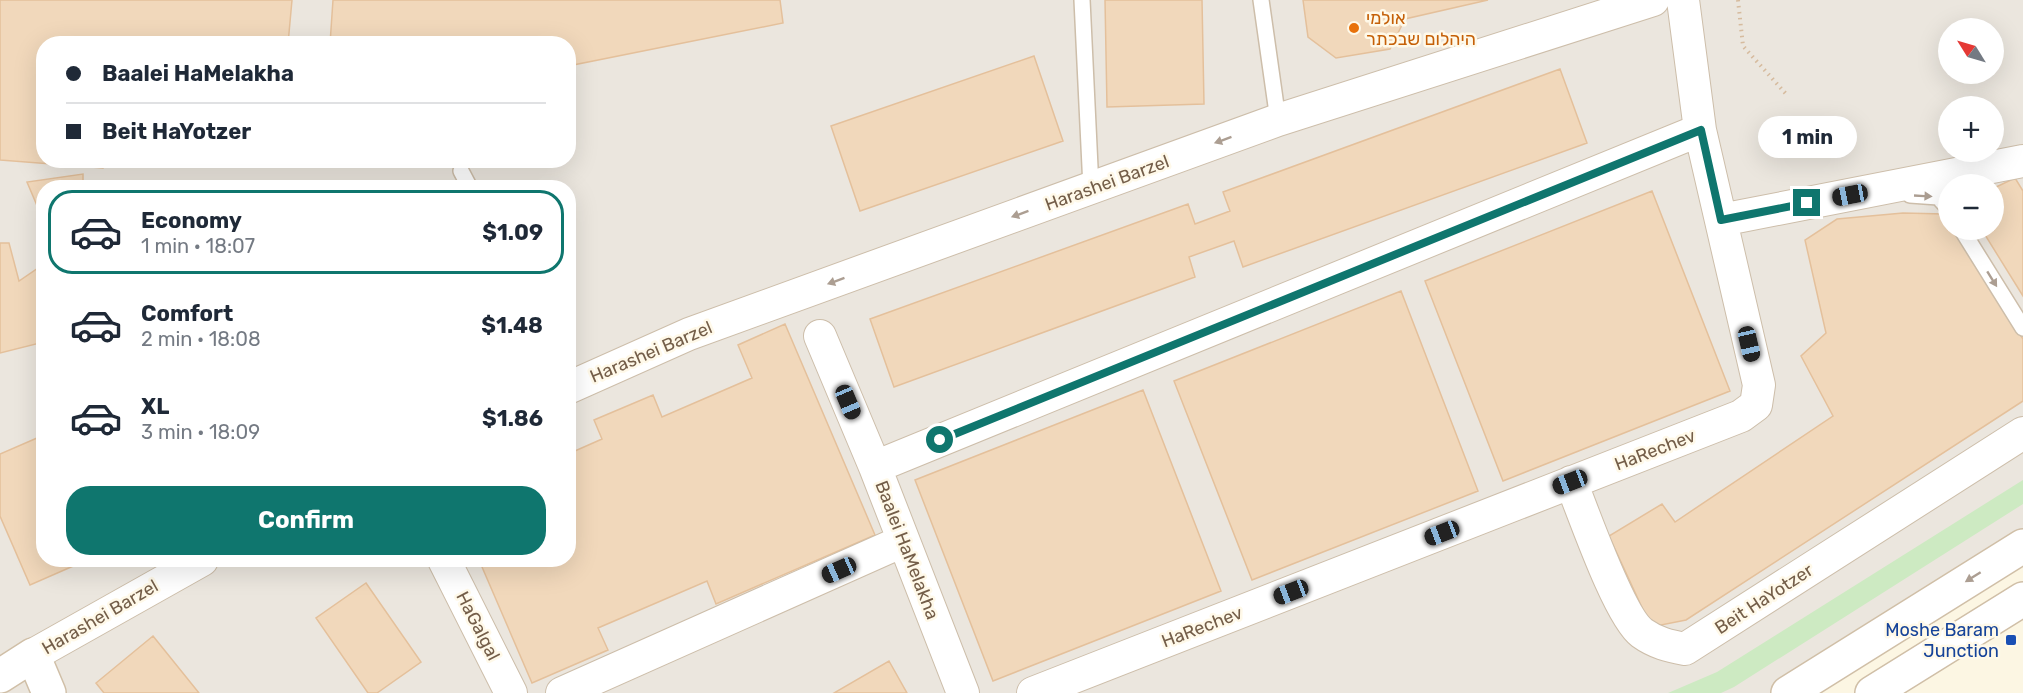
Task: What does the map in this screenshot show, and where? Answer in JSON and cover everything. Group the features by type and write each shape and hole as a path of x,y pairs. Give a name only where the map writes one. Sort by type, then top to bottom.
{"main road":[{"path":"1788,693 1825,681 2023,546"},
{"path":"1872,693 2023,599"},
{"path":"1919,693 1939,651"},
{"path":"33,655 49,693"},
{"name":"Harashei Barzel","path":"0,675 33,655"},
{"path":"1825,681 1861,693"}],"street":[{"name":"Harashei Barzel","path":"576,382 689,334 1278,120 1653,0"},
{"name":"HaRechev","path":"1033,693 1741,416 1756,405 1759,385 1701,130 1683,0"},
{"name":"Baalei HaMelakha","path":"963,693 875,467 1701,130"},
{"path":"1721,220 2023,161"},
{"path":"820,336 875,467"},
{"name":"Beit HaYotzer","path":"1570,482 1622,604 1640,632 1660,644 1685,649 2023,433"},
{"path":"562,693 903,541"},
{"name":"Harashei Barzel","path":"33,655 190,567"},
{"name":"HaGalgal","path":"448,567 511,693"}],"lane":[{"path":"1082,0 1091,188"},
{"path":"1261,0 1278,120"},
{"path":"461,171 466,180"},
{"path":"1850,195 1938,197"},
{"path":"1968,240 2023,328"},
{"path":"1988,455 2023,422"}],"path":[{"path":"1738,0 1743,46 1787,95"}],"shaded area":[{"path":"0,0 2023,0 2023,537 1780,693 0,693"}],"green space":[{"path":"2023,480 2023,504 1734,687 1721,693 1668,693 1717,672"}],"building":[{"path":"0,0 292,0 289,36 36,36 36,163 0,160"},
{"path":"333,0 780,0 783,23 576,64 576,36 331,36"},
{"path":"1105,0 1202,0 1204,104 1107,107"},
{"name":"אולמי היהלום שבכתר","path":"1303,0 1488,0 1405,19 1390,49 1336,58 1308,37"},
{"path":"1034,56 1063,141 860,211 831,126"},
{"path":"1560,69 1587,143 1243,267 1234,241 1189,257 1195,277 894,387 870,319 1188,204 1195,224 1230,211 1223,192"},
{"path":"83,174 83,180 41,180"},
{"path":"2015,178 2023,191 2023,296 1988,240 2004,240 2004,183"},
{"path":"36,181 36,203 27,182"},
{"path":"1652,191 1730,391 1503,481 1425,281"},
{"path":"1903,213 1938,214 1938,240 1960,240 2023,339 2023,401 1686,620 1651,627 1609,536 1662,504 1675,522 1833,416 1801,356 1826,333 1805,240 1837,219"},
{"path":"0,243 9,243 19,281 36,269 36,344 0,353"},
{"path":"1401,291 1478,491 1252,580 1174,381"},
{"path":"785,324 875,535 716,604 707,581 598,628 608,650 532,683 482,567 576,567 576,450 602,439 594,420 653,395 662,417 752,378 738,345"},
{"path":"1143,390 1221,591 993,681 915,480"},
{"path":"36,438 36,567 71,567 30,585 0,516 0,454"},
{"path":"366,583 421,662 377,693 368,693 316,618"},
{"path":"153,636 199,693 104,693 96,683"},
{"path":"889,661 907,693 834,693"}],"place":[{"name":"אולמי היהלום שבכתר","path":"1354,28"},
{"name":"Moshe Baram Junction","path":"2011,640"}],"route":[{"path":"940,440 1701,130 1721,220 1807,203"}]}
